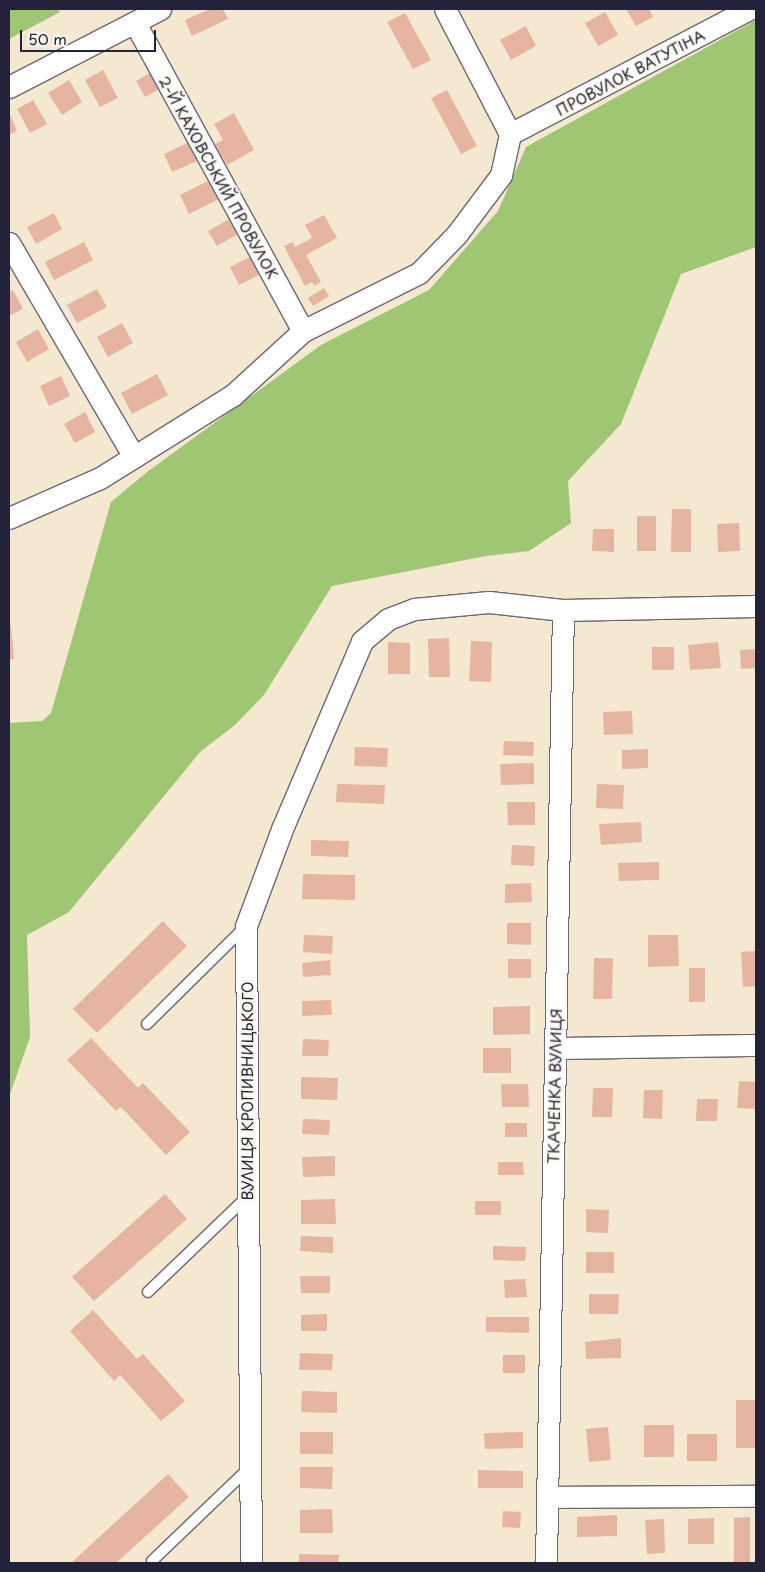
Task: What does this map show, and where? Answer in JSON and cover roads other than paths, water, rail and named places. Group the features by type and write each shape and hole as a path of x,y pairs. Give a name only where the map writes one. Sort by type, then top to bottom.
{"street":[{"path":"9,87 160,9"},
{"path":"9,518 100,478 233,395 303,331 419,273 456,234 501,175 510,134 445,9"},
{"name":"ПРОВУЛОК ВАТУТІНА","path":"510,134 749,9"},
{"name":"2-Й КАХОВСЬКИЙ ПРОВУЛОК","path":"135,22 303,331"},
{"path":"9,243 134,457"},
{"name":"ВУЛИЦЯ КРОПИВНИЦЬКОГО","path":"251,1563 246,926 282,829 362,641 388,619 414,609 489,602 563,610"},
{"path":"563,610 756,606"},
{"name":"ТКАЧЕНКА ВУЛИЦЯ","path":"546,1563 563,610"},
{"path":"555,1048 756,1045"},
{"path":"548,1496 756,1496"}],"lane":[{"path":"147,1024 246,926"},
{"path":"148,1292 248,1196"},
{"path":"152,1561 249,1468"}]}
